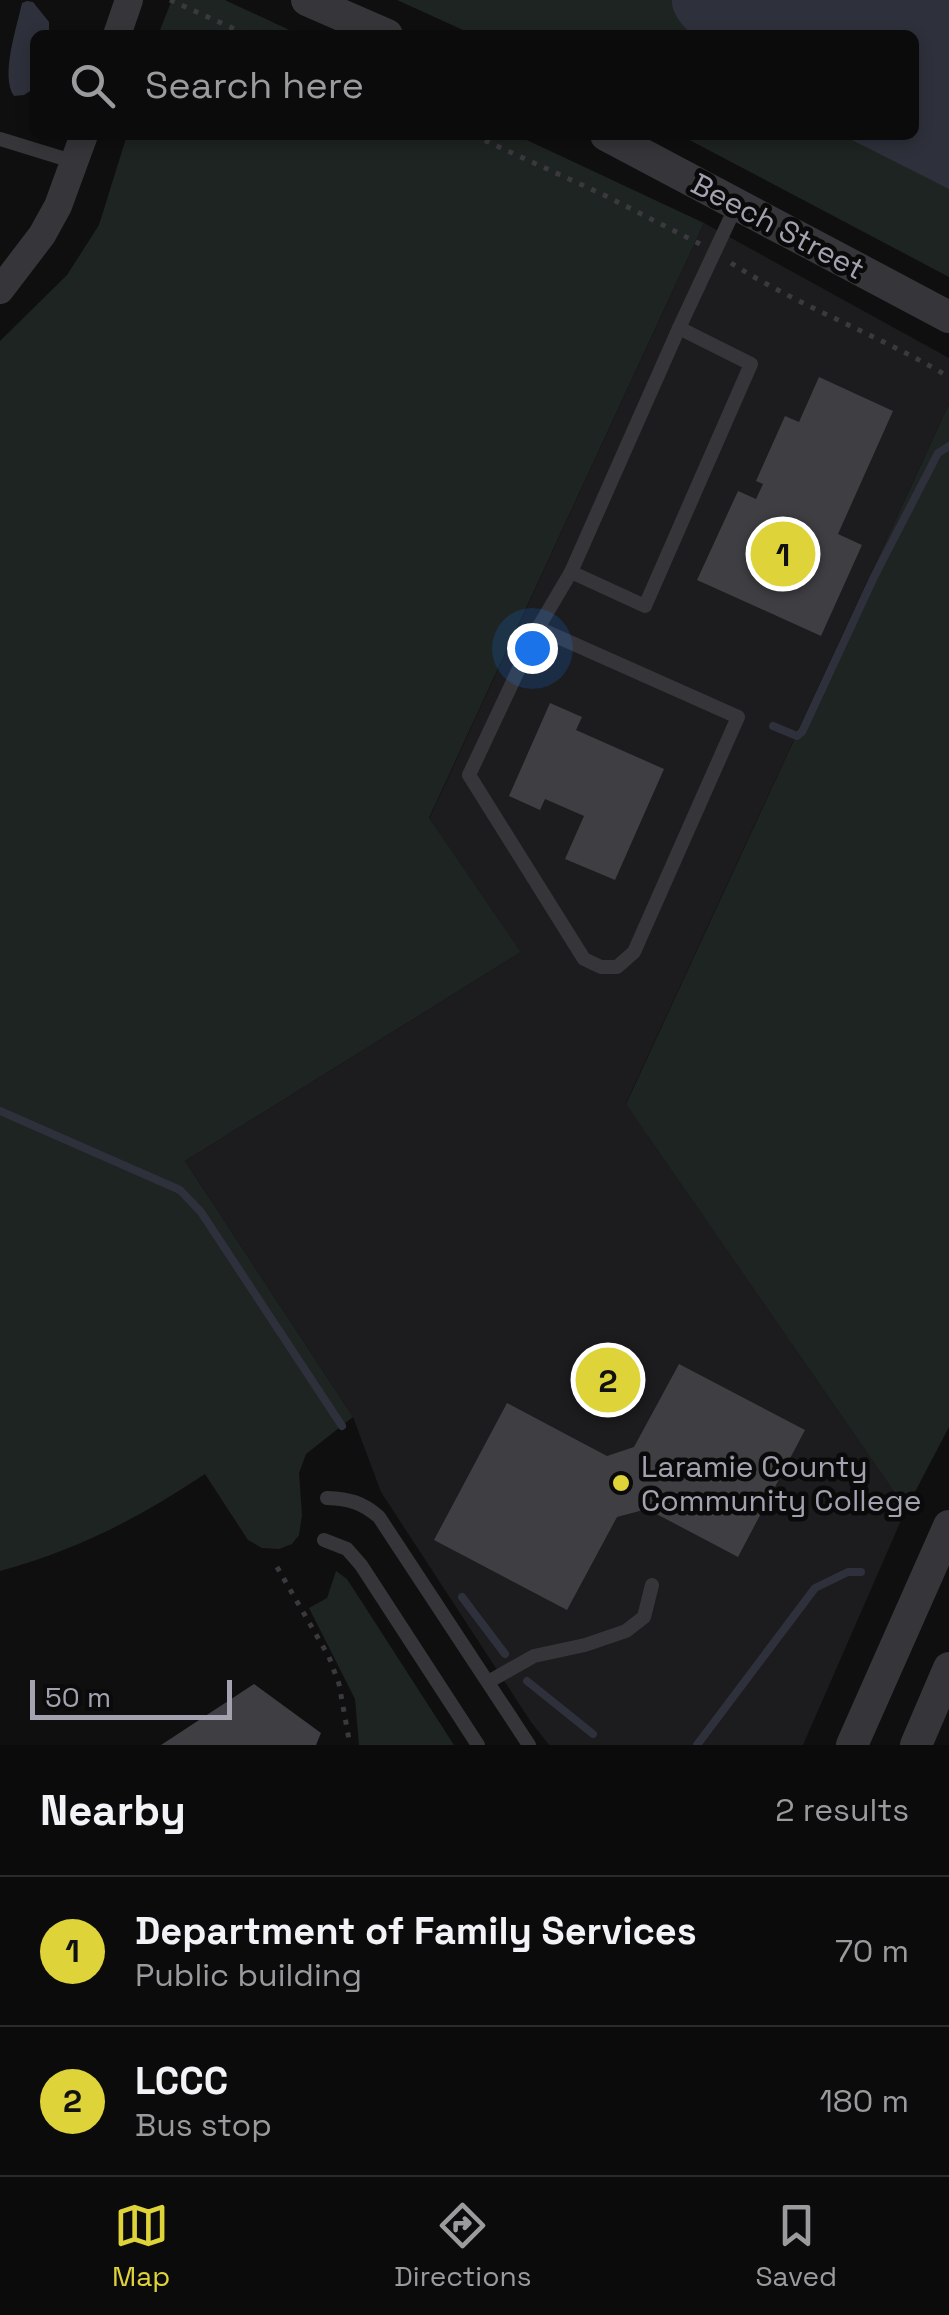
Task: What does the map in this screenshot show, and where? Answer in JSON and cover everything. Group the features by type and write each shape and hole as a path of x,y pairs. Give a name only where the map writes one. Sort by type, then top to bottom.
{"street":[{"path":"120,30 129,0"},
{"path":"307,0 376,30"},
{"path":"0,290 42,235 58,206 82,140"},
{"name":"Beech Street","path":"616,140 949,317"},
{"path":"852,1745 949,1526"},
{"path":"916,1745 949,1668"}],"lane":[{"path":"0,139 75,162"},
{"path":"538,628 738,717 634,952 618,967 601,967 584,958 469,775 538,628 571,572 738,203"},
{"path":"571,572 645,606 751,364 679,328"},
{"path":"327,1498 364,1504 379,1517 530,1745"},
{"path":"324,1540 347,1549 360,1565 478,1745"},
{"path":"488,1682 534,1656 626,1632 644,1617 652,1585"}],"path":[{"path":"170,0 237,30"},
{"path":"484,140 695,242"},
{"path":"730,262 949,378"},
{"path":"277,1567 329,1657 339,1684 350,1745"}],"shaded area":[{"path":"172,0 225,0 289,30 160,30"},
{"path":"397,0 949,0 949,277 689,140 919,140 919,30 463,30"},
{"path":"672,0 949,0 949,189 852,140 919,140 919,30 687,30 673,10"},
{"path":"33,2 49,22 49,30 30,30 30,91 14,96 9,64 22,3"},
{"path":"125,140 527,140 704,223 429,818 521,952 185,1161 353,1417 306,1454 299,1473 299,1535 292,1544 279,1549 262,1548 248,1540 205,1474 107,1531 0,1571 0,341 67,275 99,225"},
{"path":"704,223 949,358 949,404 626,1103 906,1509 803,1745 549,1745 381,1492 353,1417 185,1161 521,952 429,819"},
{"path":"949,404 949,1427 906,1509 626,1104"},
{"path":"336,1571 347,1579 454,1745 359,1745 355,1699 309,1608 327,1598"}],"building":[{"path":"819,377 893,411 838,534 862,545 821,636 697,580 738,491 756,499 763,484 756,481 785,416 799,422"},
{"path":"550,703 582,717 576,730 664,769 615,880 565,859 584,816 545,799 540,810 509,796"},
{"name":"Laramie County Community College","path":"679,1364 805,1430 738,1557 647,1509 617,1517 567,1610 434,1540 507,1403 607,1456 634,1447"},
{"path":"254,1684 321,1733 316,1745 161,1745"}],"waterway":[{"path":"773,726 797,736 802,732 874,577 938,453 949,446"},
{"path":"0,1111 180,1190 201,1212 342,1426"},
{"path":"697,1745 815,1588 848,1572 861,1572"},
{"path":"462,1597 505,1654"},
{"path":"527,1681 593,1734"}],"place":[{"name":"Department of Family Services","path":"783,554"},
{"name":"LCCC","path":"608,1380"},
{"name":"Laramie County Community College","path":"621,1483"}]}
